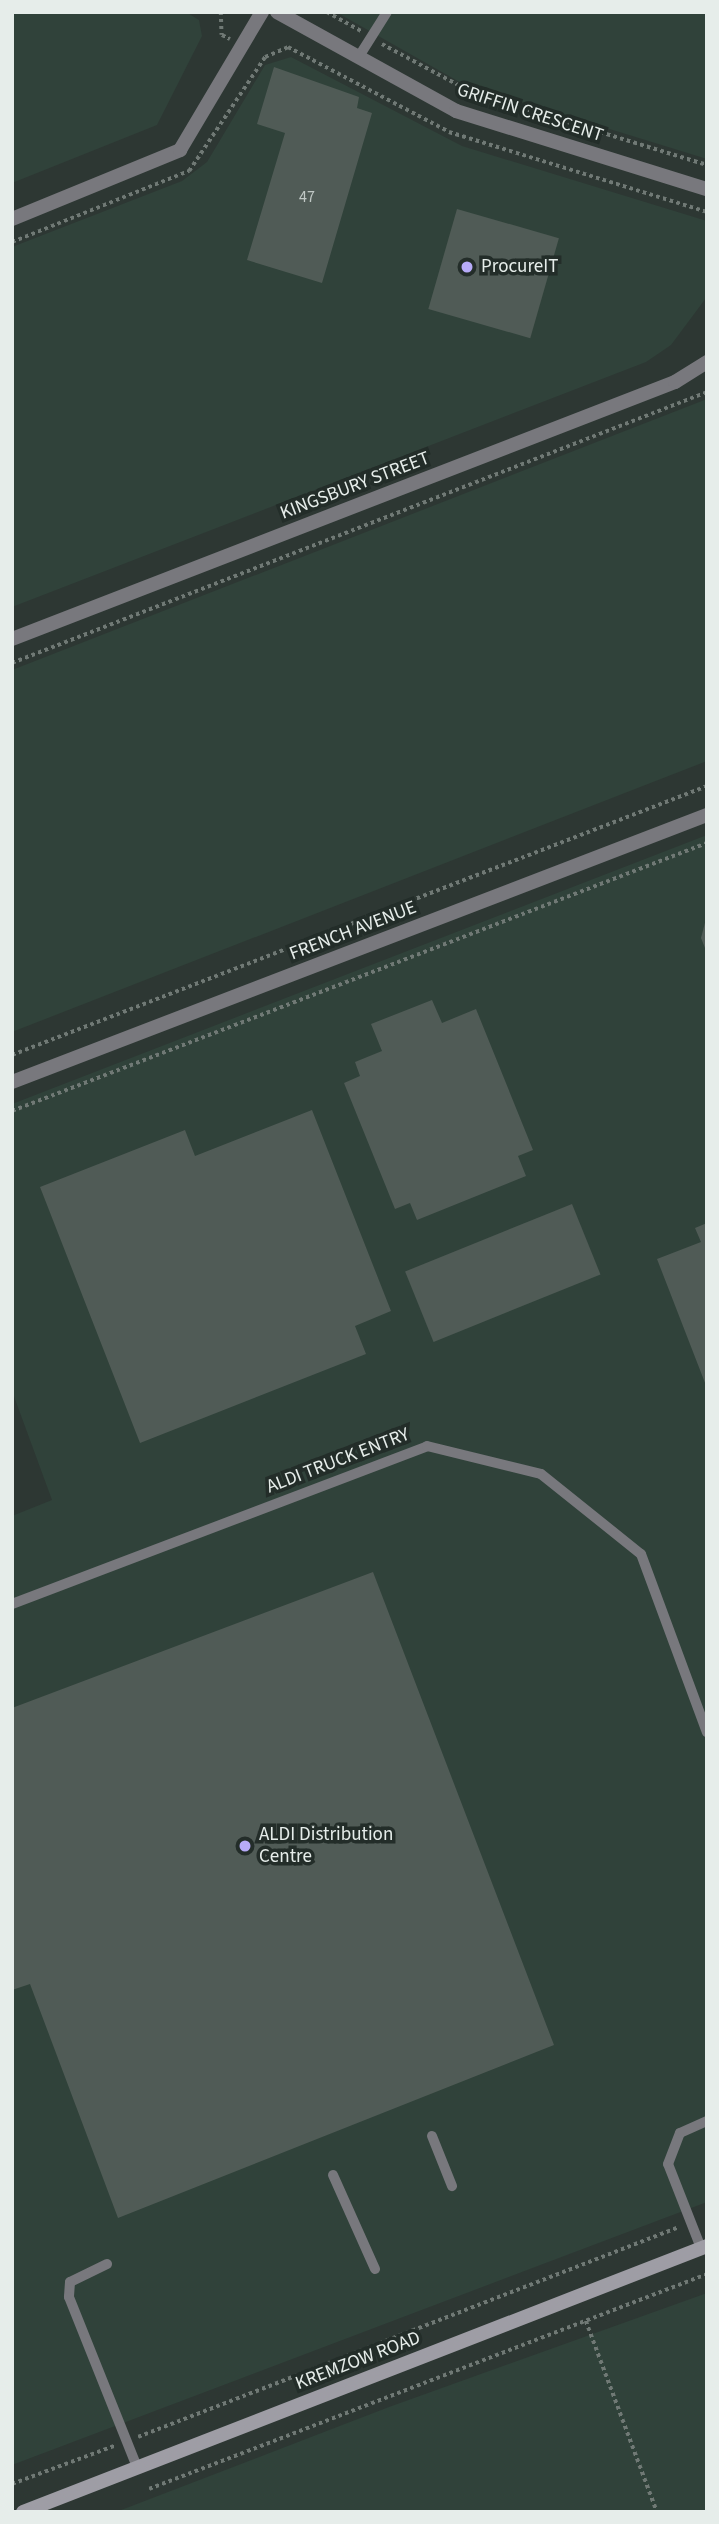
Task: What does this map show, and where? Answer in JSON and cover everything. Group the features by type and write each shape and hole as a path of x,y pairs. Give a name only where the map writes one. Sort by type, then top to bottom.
{"street":[{"path":"12,219 180,150 262,12"},
{"name":"GRIFFIN CRESCENT","path":"277,12 456,111 707,189"},
{"name":"KINGSBURY STREET","path":"12,639 675,382 707,362"},
{"name":"FRENCH AVENUE","path":"12,1082 707,815"},
{"name":"KREMZOW ROAD","path":"23,2512 704,2247"}],"lane":[{"path":"358,58 387,12"},
{"name":"ALDI TRUCK ENTRY","path":"12,1604 427,1446 541,1474 641,1554 707,1732"},
{"path":"704,2247 690,2223 668,2164 680,2133 707,2121"},
{"path":"432,2136 452,2186"},
{"path":"333,2175 375,2269"},
{"path":"107,2264 69,2282 69,2297 137,2467"}],"path":[{"path":"221,12 222,35 229,38"},
{"path":"327,12 473,93 707,165"},
{"path":"12,242 189,171 265,57 298,49 449,132 707,212"},
{"path":"258,53 265,57"},
{"path":"12,663 707,392"},
{"path":"12,1055 707,786"},
{"path":"12,1111 707,843"},
{"path":"12,2483 128,2441 690,2223"},
{"path":"149,2489 707,2274"},
{"path":"586,2321 657,2512"}],"shaded area":[{"path":"12,12 186,12 199,20 202,36 157,125 12,183"},
{"path":"336,12 707,12 707,159 463,84"},
{"path":"291,57 462,146 707,221 706,298 671,345 646,362 12,607 12,247 182,181 207,162 265,65"},
{"path":"707,399 707,761 12,1032 12,670"},
{"path":"707,835 707,2202 12,2465 12,1516 52,1500 12,1391 12,1104"},
{"path":"707,2293 707,2512 116,2512 389,2407"}],"building":[{"path":"274,67 359,97 357,108 372,113 322,283 247,260 285,133 257,124"},
{"path":"457,209 559,238 530,338 428,309"},
{"path":"707,919 707,953 701,938"},
{"path":"432,1000 442,1023 476,1009 533,1150 518,1156 526,1176 417,1220 410,1203 395,1209 344,1083 360,1076 355,1062 382,1051 371,1024"},
{"path":"312,1110 391,1311 355,1326 366,1354 140,1443 40,1187 185,1130 195,1156"},
{"path":"572,1204 600,1274 434,1342 405,1271"},
{"path":"707,1223 707,1388 657,1259 701,1242 695,1228"},
{"name":"ALDI Distribution Centre","path":"373,1572 554,2045 118,2218 30,1984 12,1990 12,1708"}],"place":[{"name":"ProcureIT","path":"467,267"},
{"name":"ALDI Distribution Centre","path":"245,1846"}]}
